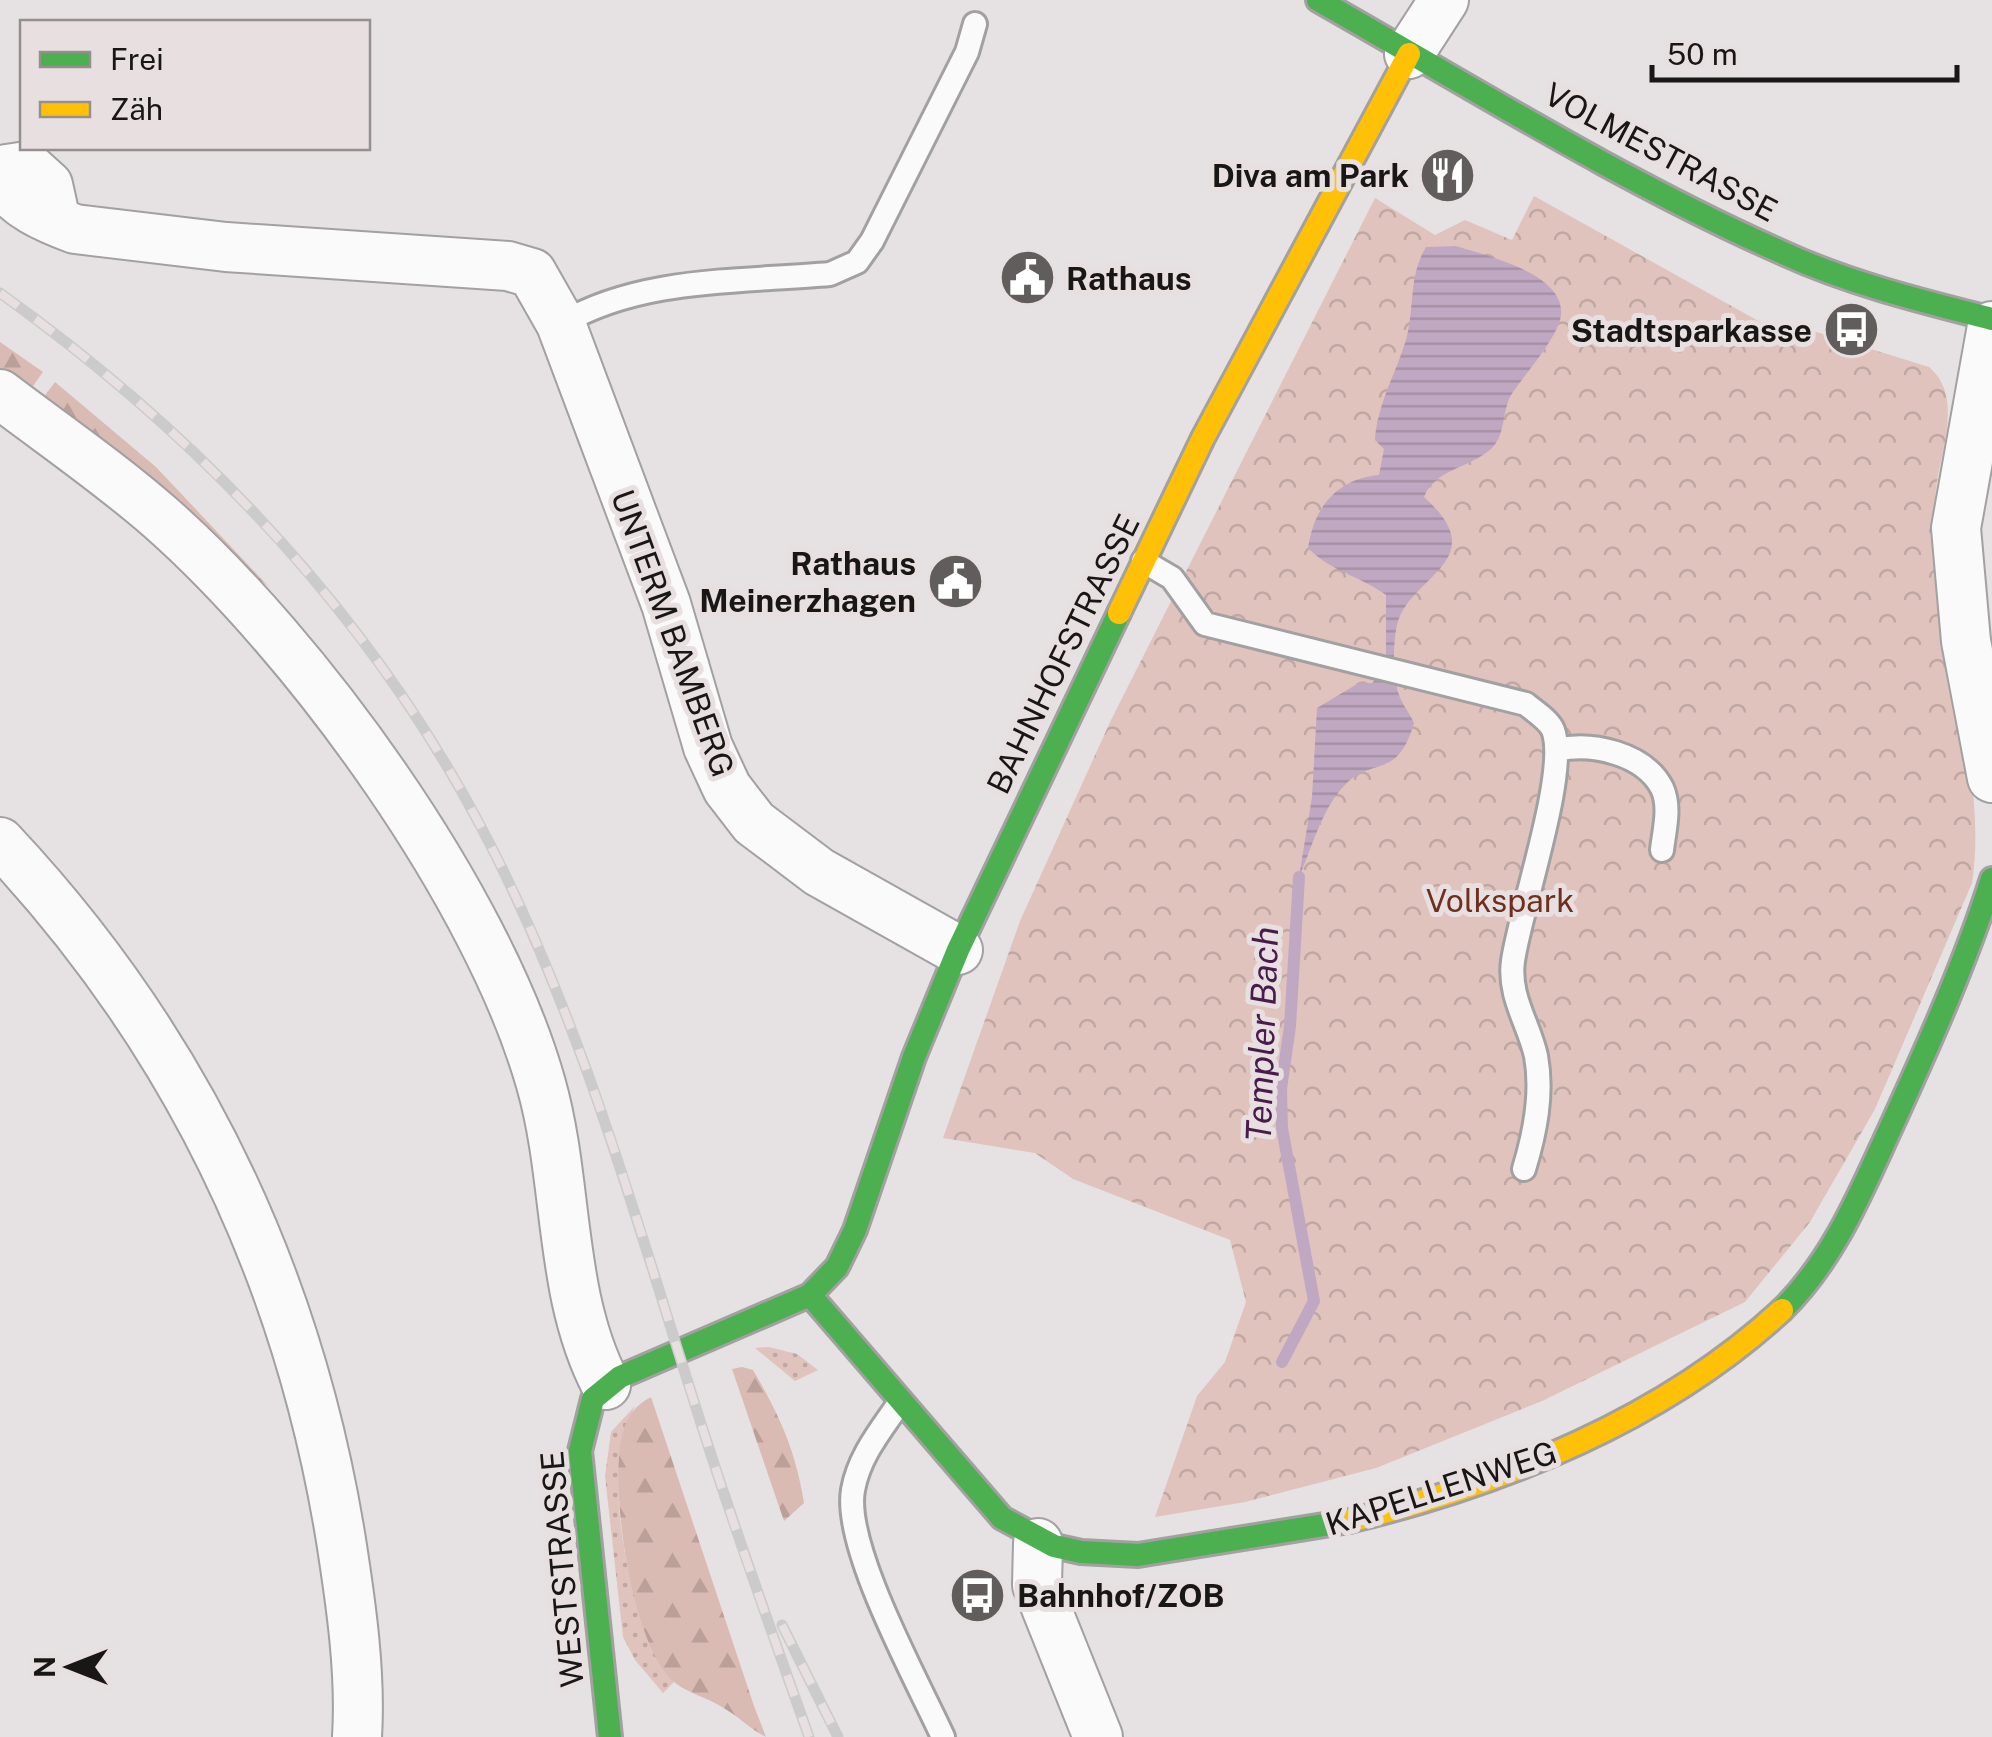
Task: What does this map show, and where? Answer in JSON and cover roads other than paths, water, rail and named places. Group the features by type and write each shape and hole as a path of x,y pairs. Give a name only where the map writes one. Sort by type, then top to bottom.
{"main road":[{"name":"VOLMESTRASSE","path":"1318,0 1409,54 1782,253 1897,295 1992,322"},
{"name":"BAHNHOFSTRASSE","path":"810,1295 836,1266 855,1230 914,1056 958,950 1143,561 1265,321 1409,54"},
{"name":"KAPELLENWEG","path":"810,1295 1002,1518 1038,1542 1104,1556 1159,1553 1306,1533 1408,1507 1510,1472 1590,1437 1662,1398 1722,1358 1780,1310 1827,1256 1938,1026 1992,880"},
{"path":"606,1385 810,1295"},
{"name":"WESTSTRASSE","path":"606,1385 593,1398 580,1451 619,1736"}],"street":[{"path":"1409,54 1444,0"},
{"name":"UNTERM BAMBERG","path":"56,222 139,239 508,266 532,274 560,324 666,604 708,746 727,788 754,823 819,872 958,950"},
{"path":"1992,322 1960,498 1956,556 1966,641 1992,778"},
{"path":"0,394 161,518 234,590 319,690 453,886 507,992 541,1084 582,1326 606,1385"},
{"path":"0,842 82,933 150,1033 241,1198 285,1305 316,1405 334,1496 349,1589 357,1737"},
{"path":"1038,1542 1037,1585 1098,1737"}],"lane":[{"path":"560,324 590,306 632,292 830,274 857,262 872,240 967,52 974,24"},
{"path":"1143,561 1172,578 1204,624 1526,704 1552,726 1557,750 1512,966 1516,1004 1536,1054 1540,1089 1524,1169"},
{"path":"1557,750 1580,744 1615,752 1646,770 1661,787 1667,808 1662,850"},
{"path":"901,1401 858,1469 852,1513 856,1536 887,1614 943,1737"}],"waterway":[{"name":"Templer Bach","path":"1282,1362 1314,1301 1282,1128 1281,1089 1290,1026 1299,877"}],"railway":[{"path":"0,293 142,405 271,531 385,671 435,746 480,825 517,899 579,1050 731,1514 809,1737"},
{"path":"782,1625 838,1737"}],"place":[{"name":"Diva am Park","path":"1448,175"},
{"name":"Rathaus","path":"1027,278"},
{"name":"Stadtsparkasse","path":"1851,330"},
{"name":"Rathaus Meinerzhagen","path":"955,581"},
{"name":"Bahnhof/ZOB","path":"978,1595"}],"park label":[{"name":"Volkspark","path":"1500,900"}]}
